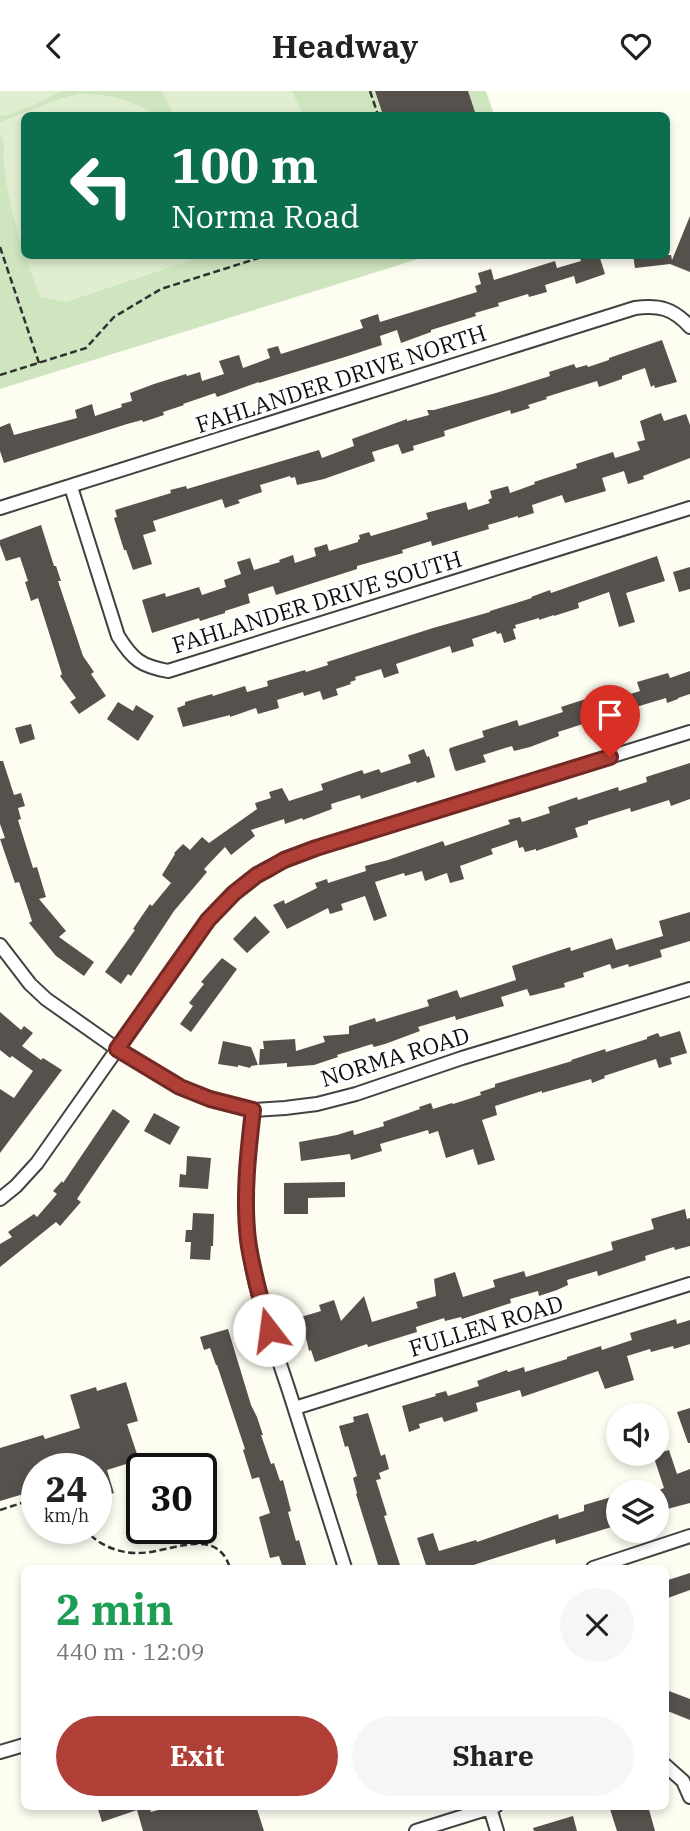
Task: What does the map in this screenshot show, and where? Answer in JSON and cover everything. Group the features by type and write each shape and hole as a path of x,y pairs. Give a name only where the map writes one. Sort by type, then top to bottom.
{"street":[{"name":"FAHLANDER DRIVE NORTH","path":"0,508 635,308 660,307 683,319 690,327"},
{"name":"FAHLANDER DRIVE SOUTH","path":"71,487 118,636 129,655 147,667 168,671 690,508"},
{"path":"0,1199 37,1163 208,920 234,893 266,870 316,848 690,732"},
{"name":"NORMA ROAD","path":"0,945 30,984 46,999 117,1049 180,1087 210,1099 253,1110 317,1104 356,1094 475,1054 690,989"},
{"path":"253,1110 247,1173 248,1240 254,1274 269,1330 344,1565"},
{"name":"FULLEN ROAD","path":"295,1408 690,1284"},
{"path":"602,1565 690,1536"},
{"path":"0,1752 21,1746"},
{"path":"669,1768 683,1781 690,1797"},
{"path":"416,1831 483,1810"},
{"path":"494,1810 497,1831"}],"path":[{"path":"370,91 376,112"},
{"path":"0,247 39,363"},
{"path":"0,375 86,348 114,317 161,289 255,259"},
{"path":"0,1510 21,1503"},
{"path":"101,1544 136,1553 200,1543 212,1545 223,1552 229,1565"}],"green space":[{"path":"0,91 486,91 493,112 21,112 21,259 418,259 0,389"},
{"path":"0,91 62,91 5,116 0,115"},
{"path":"162,91 292,91 302,112 172,112"},
{"path":"79,94 99,95 137,105 150,112 26,112"},
{"path":"21,114 21,243 6,183 0,122"},
{"path":"26,259 195,259 66,302 40,297"}],"building":[{"path":"375,91 468,91 475,112 382,112"},
{"path":"690,216 690,272 670,264 635,268 634,259 670,259 671,255 672,260"},
{"path":"580,259 600,259 605,274 576,284 574,276 545,285 547,292 529,297 528,294 498,303 499,306 475,313 476,316 401,343 397,330 380,336 382,345 217,397 215,393 143,422 142,420 127,424 4,463 0,451 0,427 10,423 14,435 77,418 75,410 92,404 95,416 122,407 121,404 132,401 130,393 154,384 200,372 202,381 224,374 219,361 239,355 243,368 270,358 267,349 278,346 281,354 363,328 360,320 378,314 380,322 477,292 475,286 481,284 478,273 491,269 494,280 555,261 557,268 581,261"},
{"path":"662,340 677,382 651,387 645,368 599,387 597,381 546,397 547,399 528,405 530,408 511,414 510,410 444,431 445,436 413,446 414,450 402,454 398,444 372,452 375,461 324,479 297,485 295,477 290,476 260,485 262,492 238,500 240,503 225,508 222,499 153,521 156,531 143,535 152,564 133,570 124,550 114,518 117,517 115,510 171,493 170,490 186,486 187,489 319,450 322,458 354,446 352,439 407,419 429,415 427,410 496,393 550,376 549,372 574,364 576,368 588,367"},
{"path":"661,413 664,421 686,414 690,425 690,458 643,476 644,479 628,484 624,471 602,478 606,491 565,503 562,495 532,505 534,513 488,525 489,529 432,546 431,541 402,550 403,553 357,566 357,569 276,595 273,586 248,594 250,603 225,613 152,633 142,600 165,593 166,597 199,587 202,595 226,587 224,580 241,574 237,562 250,558 254,570 293,555 295,563 316,556 314,548 327,544 329,551 358,542 359,535 369,532 371,536 428,519 426,513 466,502 468,510 490,503 490,491 508,486 510,493 577,468 576,464 613,452 615,458 640,450 637,442 645,440 640,421"},
{"path":"41,525 83,656 106,696 79,714 70,702 76,698 60,676 62,674 38,598 31,601 20,557 6,561 0,545 0,540"},
{"path":"657,556 665,581 626,593 635,622 619,627 609,592 578,603 579,608 515,625 516,628 513,629 516,639 504,643 501,633 497,634 496,631 472,639 474,646 452,653 450,646 396,664 399,673 384,678 381,669 355,677 356,680 350,682 351,684 336,689 338,695 323,700 320,691 304,696 303,692 277,700 279,708 258,714 256,708 230,717 183,727 177,708 185,705 185,702 245,686 247,692 268,686 267,681 328,665 327,662 490,612 550,590 551,593"},
{"path":"690,567 690,589 679,592 673,572"},
{"path":"690,671 690,694 667,703 666,698 636,707 638,713 591,728 589,722 558,732 559,736 530,747 514,751 512,746 483,755 486,762 455,770 450,748 484,737 482,731 517,720 519,726 563,712 561,707 592,697 595,705 640,691 637,682 668,673 670,678"},
{"path":"118,702 133,711 136,705 154,716 138,741 107,719"},
{"path":"31,724 35,739 20,744 15,728"},
{"path":"424,749 435,777 361,799 360,795 331,804 332,809 303,820 302,818 285,824 284,819 251,830 255,836 231,855 225,847 204,869 207,872 174,911 131,976 128,974 121,984 105,972 150,904 152,906 171,883 162,875 174,853 183,844 190,850 202,837 209,843 257,809 255,803 271,798 269,792 282,788 289,801 323,790 321,784 362,770 364,774 379,769 381,773 411,763 408,755"},
{"path":"0,761 3,761 14,795 21,793 25,806 18,808 21,819 18,820 33,868 37,867 46,897 39,899 66,931 59,937 94,962 84,976 56,956 29,923 32,921 19,882 15,883 0,839 5,838 0,824"},
{"path":"690,763 690,799 671,806 669,800 631,812 630,808 588,821 588,824 575,828 578,837 536,851 525,852 523,847 519,848 517,840 491,849 493,854 460,866 464,879 450,883 447,873 425,881 422,871 405,876 404,873 375,882 387,916 374,921 365,896 341,904 343,910 330,914 328,908 287,929 273,905 284,900 285,904 317,888 315,883 327,879 328,883 366,871 365,866 443,841 445,846 510,824 508,820 520,817 522,822 550,813 548,807 577,797 578,800 618,787 619,791 647,782 646,777"},
{"path":"690,912 690,941 660,950 662,957 629,967 628,964 612,969 610,964 583,973 584,977 564,983 565,987 530,996 527,989 501,997 504,1006 456,1020 455,1016 418,1027 420,1031 385,1044 374,1047 372,1044 314,1065 259,1065 260,1049 264,1049 263,1041 295,1039 296,1051 325,1042 323,1036 349,1034 349,1026 375,1018 376,1022 429,1006 427,1000 457,990 460,998 516,980 512,966 570,947 571,951 612,938 616,950 663,936 659,921"},
{"path":"255,916 270,932 247,953 233,939"},
{"path":"222,958 237,969 191,1032 180,1024 193,1006 189,1003 204,984 201,982"},
{"path":"0,1012 21,1030 24,1026 33,1033 22,1046 41,1060 43,1058 62,1070 0,1153 0,1089 14,1098 33,1071 0,1050"},
{"path":"680,1031 687,1053 670,1058 672,1064 659,1068 656,1059 604,1076 605,1078 592,1083 591,1079 495,1106 497,1115 482,1120 495,1160 478,1165 473,1149 446,1158 438,1131 429,1134 428,1130 380,1144 382,1151 351,1160 350,1154 301,1161 299,1142 353,1130 354,1135 384,1126 383,1122 431,1103 433,1109 453,1104 481,1095 480,1092 495,1087 495,1084 605,1049 606,1052 658,1033 660,1037"},
{"path":"223,1041 251,1047 258,1065 250,1068 218,1064"},
{"path":"113,1109 130,1121 77,1199 81,1202 60,1226 56,1222 0,1267 0,1244 12,1237 8,1232 34,1214 37,1217 57,1194 53,1191 62,1181 63,1183"},
{"path":"154,1113 180,1127 170,1145 144,1131"},
{"path":"187,1156 211,1158 208,1189 179,1187 180,1174 186,1175"},
{"path":"345,1182 345,1197 308,1198 308,1214 284,1214 284,1183"},
{"path":"685,1209 687,1219 690,1218 690,1246 675,1250 674,1247 645,1256 646,1260 598,1276 597,1271 567,1280 568,1285 557,1290 539,1296 538,1291 510,1299 511,1303 462,1319 461,1317 445,1321 444,1318 416,1327 417,1332 368,1347 367,1344 315,1362 311,1350 309,1351 301,1317 321,1311 319,1305 334,1300 341,1321 364,1296 372,1322 418,1308 416,1302 436,1296 434,1279 455,1272 463,1297 495,1287 493,1280 524,1271 526,1277 613,1250 611,1242 654,1229 651,1219"},
{"path":"193,1213 214,1214 210,1260 190,1259 191,1242 185,1242 186,1230 192,1230"},
{"path":"676,1319 677,1324 690,1320 690,1344 651,1352 650,1349 627,1356 634,1380 605,1389 598,1371 522,1397 520,1390 476,1403 478,1411 444,1422 442,1417 419,1424 420,1428 409,1432 402,1406 446,1391 448,1396 479,1386 477,1381 507,1370 508,1372 524,1367 525,1372 601,1346 602,1350 632,1340 630,1333"},
{"path":"228,1329 271,1464 274,1463 280,1481 283,1480 291,1511 288,1512 306,1565 282,1565 279,1556 270,1558 259,1517 270,1513 259,1477 252,1479 243,1450 245,1449 217,1365 210,1348 204,1350 200,1337"},
{"path":"126,1382 138,1421 127,1424 137,1453 126,1453 126,1464 112,1468 112,1453 21,1453 21,1495 0,1501 0,1448 43,1435 45,1439 80,1428 70,1395 96,1387 97,1391"},
{"path":"690,1408 690,1443 688,1443 677,1412"},
{"path":"368,1413 381,1456 385,1454 389,1469 379,1473 381,1479 376,1480 400,1565 378,1565 356,1494 353,1478 357,1476 339,1426 354,1422 353,1417"},
{"path":"669,1450 677,1474 690,1469 690,1503 669,1509 669,1480 661,1480 657,1466 669,1466"},
{"path":"606,1499 606,1529 556,1544 555,1539 473,1565 426,1565 417,1538 433,1533 439,1551 476,1540 477,1542 558,1514 559,1519 584,1511 584,1505"},
{"path":"690,1573 690,1590 669,1598 669,1580"},
{"path":"669,1691 690,1699 690,1720 669,1712"},
{"path":"98,1810 137,1810 102,1822"},
{"path":"137,1810 257,1810 264,1831 143,1831"},
{"path":"610,1810 649,1810 655,1831 617,1831"},
{"path":"573,1816 577,1831 534,1831 533,1828"}],"route":[{"path":"269,1330 248,1240 247,1173 253,1110 210,1099 180,1087 117,1049 208,920 234,893 257,875 284,860 316,848 610,757"}]}
